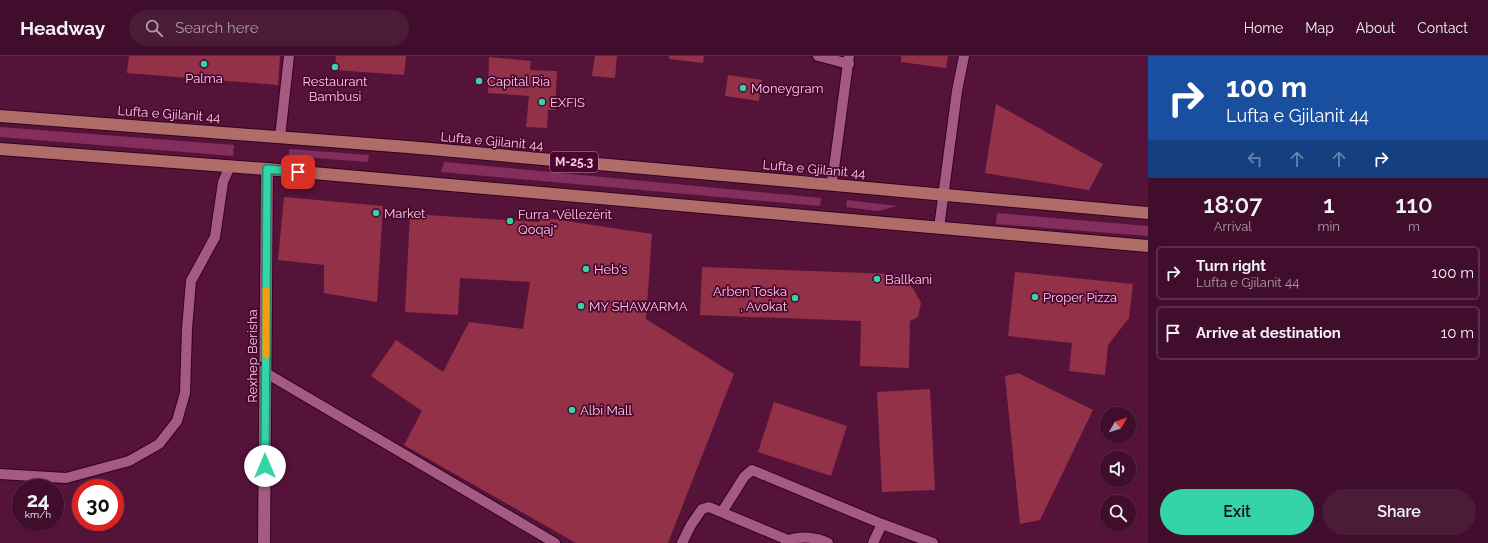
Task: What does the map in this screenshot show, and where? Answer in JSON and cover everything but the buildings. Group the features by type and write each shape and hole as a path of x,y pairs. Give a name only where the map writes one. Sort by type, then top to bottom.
{"main road":[{"name":"Lufta e Gjilanit 44","path":"0,116 280,137 1148,213"},
{"path":"0,149 267,169 1148,246"}],"street":[{"name":"Rexhep Berisha","path":"264,543 267,169"}],"lane":[{"path":"280,137 289,56"},
{"path":"819,56 849,60 831,185"},
{"path":"939,228 957,91 964,56"},
{"path":"0,474 66,478 129,460 159,444 177,421 185,393 187,329 191,281 215,237 223,182 230,166"},
{"path":"266,373 555,543"},
{"path":"722,512 744,477 752,470 882,524 933,543"},
{"path":"682,543 691,525 702,509 709,507 787,541 796,537 821,539 828,543"},
{"path":"874,543 882,524"}],"shaded area":[{"path":"0,127 234,145 233,156 0,137"},
{"path":"289,149 369,155 368,162 289,156"},
{"path":"444,162 821,198 820,206 441,172"},
{"path":"847,200 897,206 878,211 846,207"},
{"path":"997,213 1148,226 1148,236 996,224"}],"slow traffic":[{"path":"266,290 266,355"}],"place":[{"name":"Palma","path":"204,64"},
{"name":"Restaurant Bambusi","path":"335,67"},
{"name":"Capital Ria","path":"479,81"},
{"name":"Moneygram","path":"743,88"},
{"name":"EXFIS","path":"542,102"},
{"name":"Market","path":"376,213"},
{"name":"Furra \"Vëllezërit Qoqaj\"","path":"510,221"},
{"name":"Heb's","path":"586,269"},
{"name":"Ballkani","path":"877,279"},
{"name":"Proper Pizza","path":"1035,297"},
{"name":"Arben Toska , Avokat","path":"795,298"},
{"name":"MY SHAWARMA","path":"581,306"},
{"name":"Albi Mall","path":"572,410"}],"route":[{"path":"265,466 267,169 298,172"}]}
